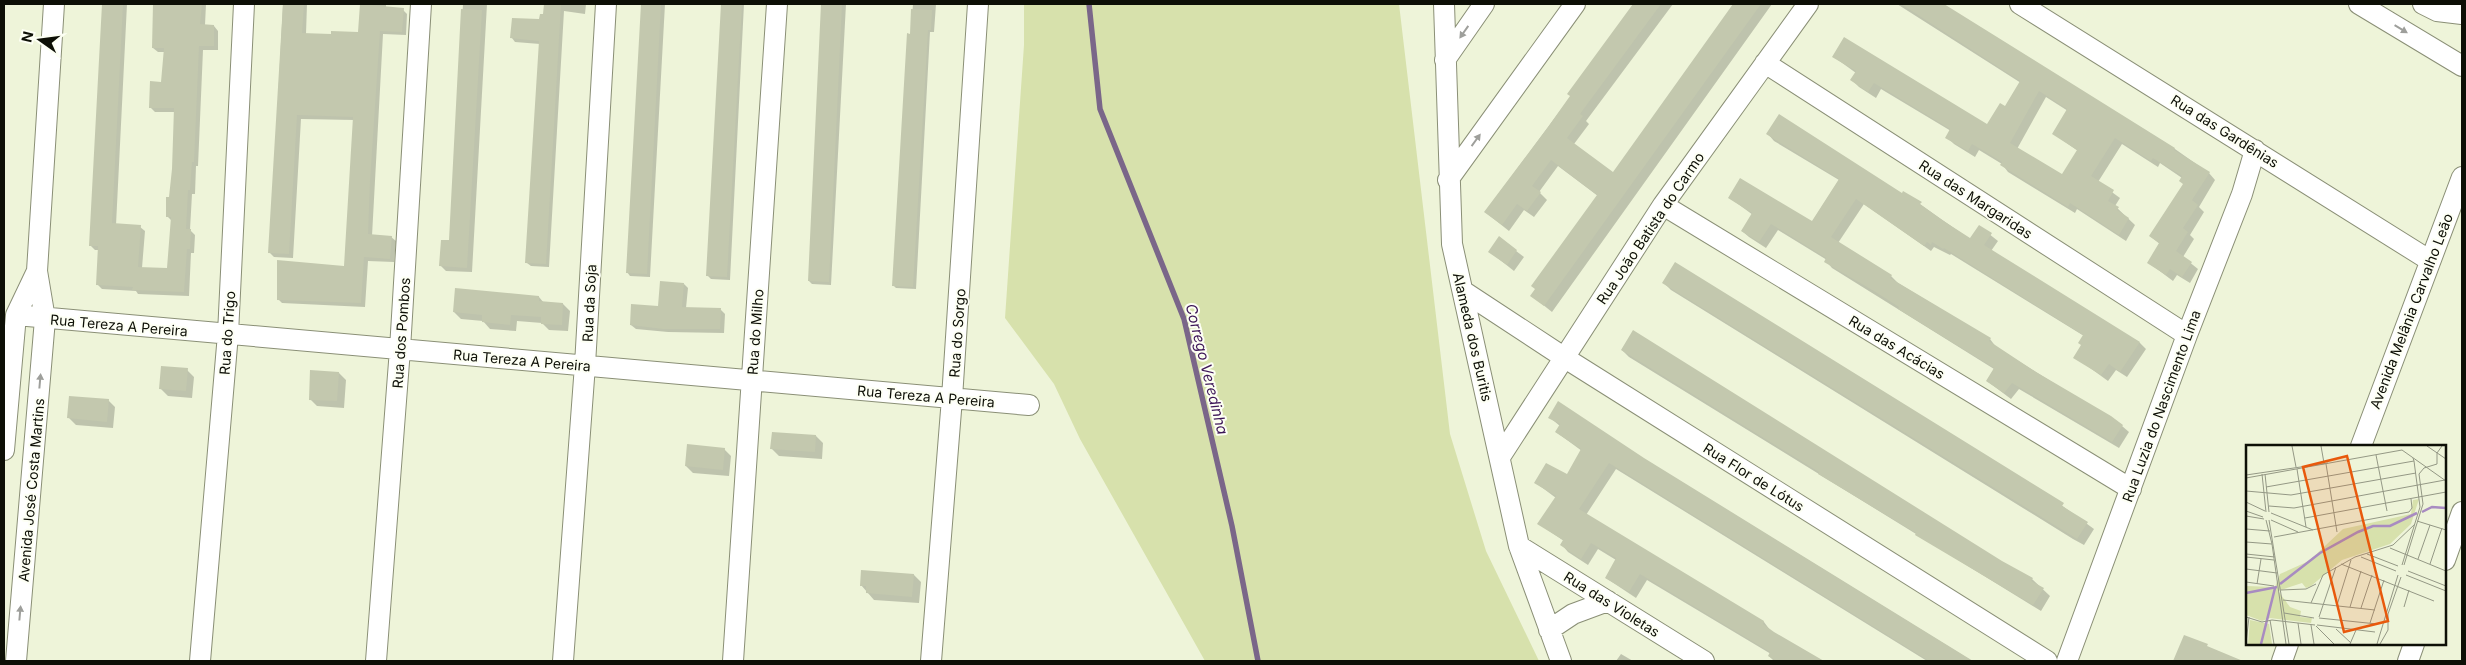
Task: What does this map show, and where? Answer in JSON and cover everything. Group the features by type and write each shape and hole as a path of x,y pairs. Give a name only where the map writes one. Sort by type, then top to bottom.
{"street":[{"path":"4,450 9,344 16,315 37,271 54,4"},
{"name":"Rua do Trigo","path":"200,661 228,334 244,4"},
{"name":"Rua dos Pombos","path":"376,661 400,349 421,4"},
{"name":"Rua da Soja","path":"563,661 585,366 606,4"},
{"name":"Rua do Milho","path":"733,661 777,4"},
{"name":"Rua do Sorgo","path":"931,661 952,398 978,4"},
{"name":"Alameda dos Buritis","path":"1444,4 1444,60 1452,244 1519,546 1561,661"},
{"path":"1444,60 1484,4"},
{"path":"1448,180 1575,4"},
{"name":"Rua João Batista do Carmo","path":"1500,457 1663,205 1808,4"},
{"name":"Rua das Gardênias","path":"2020,4 2429,260"},
{"path":"2359,4 2462,66"},
{"path":"2423,4 2437,11 2462,14"},
{"name":"Rua das Margaridas","path":"1765,63 2187,335"},
{"name":"Rua Luzia do Nascimento Lima","path":"2067,661 2187,335 2242,194 2255,150"},
{"name":"Avenida Melânia Carvalho Leão","path":"2361,445 2429,260 2462,177"},
{"name":"Rua das Acácias","path":"1663,205 2130,489"},
{"name":"Avenida José Costa Martins","path":"16,661 45,319 37,271"},
{"name":"Rua Flor de Lótus","path":"1463,291 1565,358 2047,661"},
{"name":"Rua Tereza A Pereira","path":"16,315 1029,405"},
{"path":"2446,557 2462,512"},
{"name":"Rua das Violetas","path":"1519,546 1704,661"},
{"path":"1549,630 1573,614 1608,601"},
{"path":"2282,661 2288,645"},
{"path":"2408,661 2414,645"}],"green space":[{"path":"1024,4 1399,4 1450,434 1486,551 1539,661 1205,661 1080,439 1054,384 1005,318 1024,45"}],"building":[{"path":"102,4 123,4 112,223 141,225 138,267 167,268 171,217 166,217 166,197 169,197 172,169 174,108 149,108 150,81 161,82 164,48 152,48 153,4 202,4 200,24 214,25 214,46 199,46 194,162 192,162 190,190 188,190 186,229 191,229 190,249 187,249 184,292 132,290 133,287 96,285 98,246 89,246"},
{"path":"283,4 304,4 302,33 331,34 331,31 358,32 360,4 404,8 402,32 380,31 370,181 368,234 392,236 390,259 364,257 361,303 277,300 277,260 344,266 353,117 297,115 289,254 268,253"},
{"path":"544,4 561,4 546,264 525,263 539,41 510,38 512,18 539,19 540,14 543,14"},
{"path":"641,4 661,4 647,274 626,273"},
{"path":"721,4 742,4 727,277 706,276"},
{"path":"821,4 842,4 829,282 808,281"},
{"path":"1633,4 1661,4 1580,114 1583,116 1567,138 1613,172 1733,4 1761,4 1544,306 1530,296 1535,289 1531,286 1597,195 1551,160 1532,186 1541,192 1527,211 1517,204 1502,225 1484,212 1548,127 1570,96 1567,94"},
{"path":"1901,4 1944,4 2175,148 2174,150 2210,172 2192,200 2198,205 2183,228 2188,232 2176,251 2192,262 2182,277 2170,269 2166,275 2147,263 2159,243 2149,236 2183,184 2179,181 2182,176 2153,158 2151,161 2115,138 2091,176 2114,190 2108,201 2119,207 2117,210 2129,218 2119,235 2070,203 2068,207 2000,165 2002,162 1972,144 1968,151 1945,138 1950,129 1874,83 1868,92 1850,80 1856,71 1832,57 1844,37 1987,124 2000,103 2005,106 2020,81","holes":["2039,91 2067,109 2052,134 2077,150 2062,174 2010,143"]},
{"path":"461,9 482,10 467,268 439,266 441,240 449,240"},
{"path":"911,9 932,10 931,30 928,30 913,287 892,286 907,33 910,34"},
{"path":"1779,114 1902,193 1903,191 1922,202 1920,204 1970,238 1979,225 1992,233 1984,245 2140,342 2120,372 2109,364 2101,375 2073,358 2081,345 2078,343 2083,335 1944,248 1932,242 1931,245 1927,242 1924,246 1856,199 1831,237 1892,275 1890,278 1991,338 1989,341 2036,372 2111,416 2123,425 2112,442 2012,383 2004,393 1986,381 1994,368 1898,309 1899,307 1874,291 1824,262 1826,258 1771,224 1759,242 1741,231 1752,213 1728,198 1740,178 1812,221 1839,179 1766,134"},
{"path":"1499,236 1517,250 1507,265 1488,252"},
{"path":"1675,262 2064,503 2062,506 2088,522 2077,539 1662,283"},
{"path":"660,281 684,283 682,307 721,308 720,329 663,329 630,325 631,304 658,306"},
{"path":"455,288 539,296 539,301 563,303 562,325 541,324 541,317 511,315 510,325 482,322 482,315 453,312"},
{"path":"1633,330 2002,561 2033,578 2031,581 2044,588 2033,605 1915,535 1916,533 1818,474 1819,472 1621,350"},
{"path":"161,366 188,368 186,391 159,389"},
{"path":"310,370 339,372 337,401 309,400"},
{"path":"69,396 109,399 107,422 67,418"},
{"path":"1558,401 1644,458 1973,661 1929,661 1609,463 1579,509 1764,621 1763,624 1774,632 1824,661 1776,661 1768,656 1770,652 1640,574 1629,592 1605,578 1616,558 1591,543 1581,559 1560,545 1563,540 1537,524 1556,496 1534,483 1546,463 1567,474 1581,449 1555,432 1560,424 1548,418"},
{"path":"772,432 816,435 815,452 770,449"},
{"path":"687,444 725,448 723,470 685,466"},
{"path":"861,570 914,574 912,597 866,593 866,586 860,586"},
{"path":"2184,635 2208,644 2207,646 2243,661 2173,661"}],"waterway":[{"name":"Corrego Veredinha","path":"1089,4 1100,109 1184,319 1232,526 1258,661"}]}
